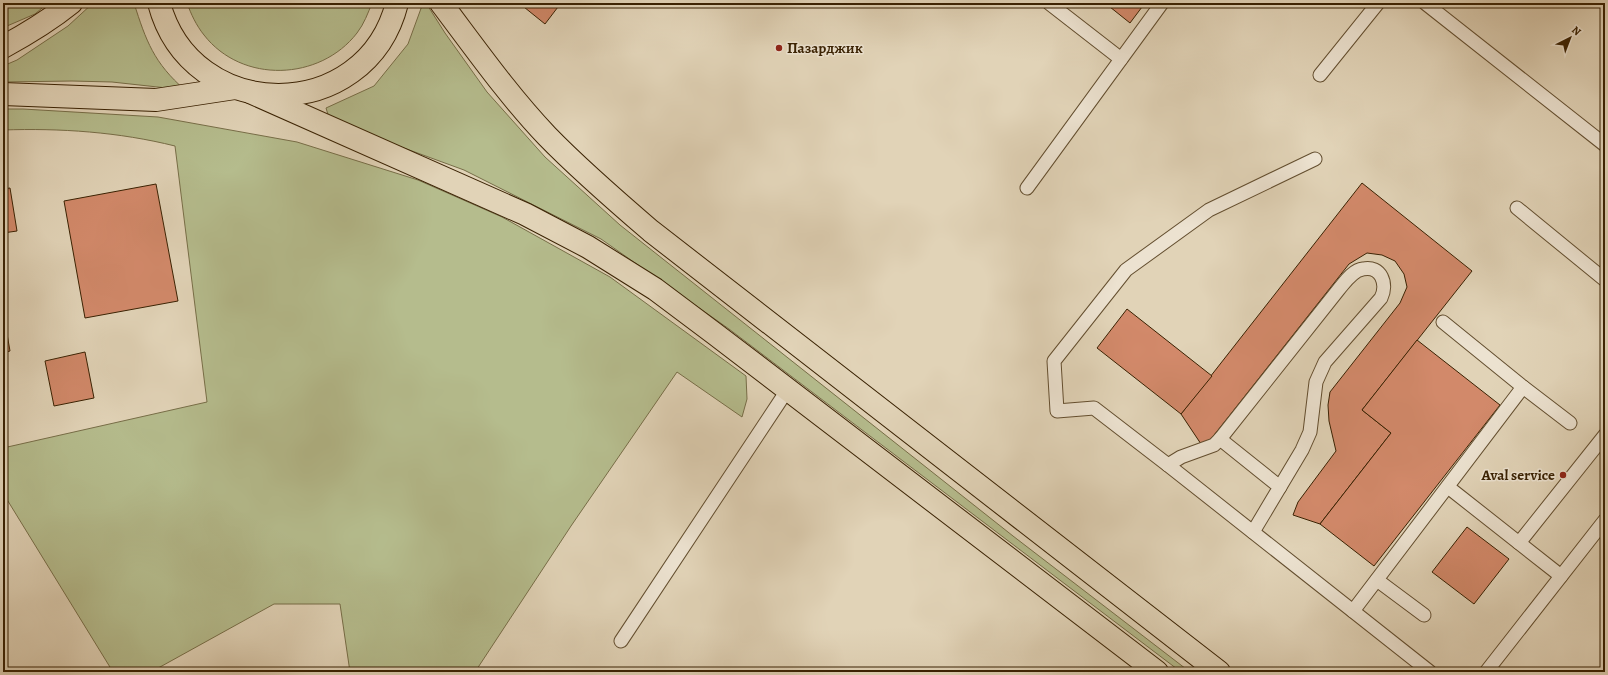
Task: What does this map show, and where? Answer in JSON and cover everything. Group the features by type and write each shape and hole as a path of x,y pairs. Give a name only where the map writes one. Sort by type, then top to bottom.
{"main road":[{"path":"3,47 34,29 71,3"},
{"path":"159,3 166,24 184,51 207,73 242,90 483,194 525,214 588,247 655,289 1157,672"},
{"path":"3,94 156,100 242,90 268,95 288,95 306,92 341,78 356,68 378,44 390,22 397,3"},
{"path":"441,3 501,82 547,136 596,184 640,222 1219,672"}],"lane":[{"path":"1049,3 1121,59"},
{"path":"1026,188 1162,3"},
{"path":"1320,75 1378,3"},
{"path":"1425,3 1605,145"},
{"path":"1315,159 1209,210 1126,270 1054,361 1057,411 1094,408 1254,532 1430,672"},
{"path":"1517,208 1605,280"},
{"path":"1168,465 1181,457 1214,445 1339,289 1356,271 1370,269 1377,272 1384,283 1384,292 1323,366 1316,382 1310,432 1302,450 1254,532"},
{"path":"1443,322 1570,423"},
{"path":"1353,611 1523,387"},
{"path":"621,641 788,389"},
{"path":"1519,542 1605,435"},
{"path":"1220,439 1280,487"},
{"path":"1448,487 1561,576"},
{"path":"1486,672 1605,520"},
{"path":"1377,580 1424,615"}],"green space":[{"path":"3,3 48,3 35,14 7,26 3,26"},
{"path":"93,3 134,3 152,51 158,61 174,80 185,90 112,82 3,82 3,66 17,60 68,26"},
{"path":"187,3 372,3 366,18 357,33 341,49 323,60 302,68 281,70 259,69 239,62 220,51 201,31"},
{"path":"423,3 426,3 445,33 487,92 545,157 620,225 1013,536 1190,672 1181,672 729,329 601,239 464,170 330,121 326,108 374,86 408,44"},
{"path":"3,109 158,117 297,142 418,180 502,217 610,277 746,376 747,399 742,417 677,372 571,526 475,672 350,672 340,604 274,604 151,672 113,672 3,493 3,448 207,402 175,146 133,137 68,130 3,130"}],"building":[{"path":"519,3 561,3 545,24"},
{"path":"1105,3 1145,3 1130,23"},
{"path":"1362,183 1472,271 1362,410 1391,433 1320,524 1293,515 1298,502 1336,451 1329,421 1328,405 1330,392 1400,303 1407,287 1404,274 1395,261 1382,255 1367,253 1349,264 1211,439 1201,444 1181,414"},
{"path":"156,184 178,301 85,318 64,201"},
{"path":"10,188 17,231 3,233 3,189"},
{"path":"1127,309 1212,376 1181,414 1097,348"},
{"path":"3,311 10,351 3,353"},
{"path":"1417,340 1500,405 1374,566 1320,524 1391,433 1362,410"},
{"path":"85,352 94,398 54,406 45,361"},
{"path":"1467,527 1509,559 1474,604 1432,572"}],"place":[{"name":"Пазарджик","path":"779,48"},
{"name":"Aval service","path":"1563,475"}]}
